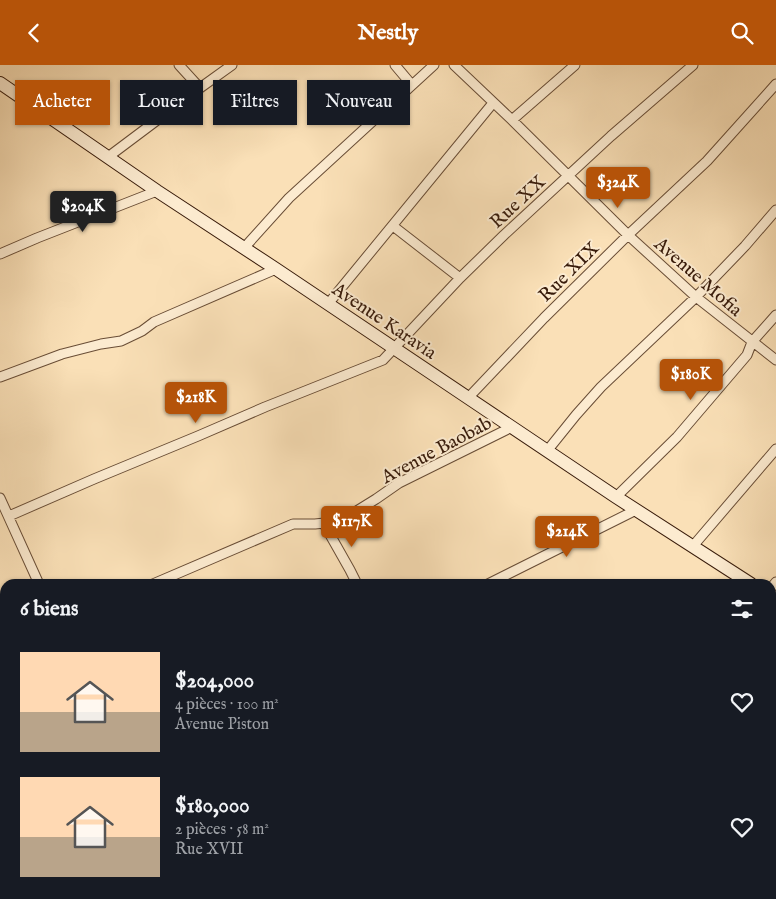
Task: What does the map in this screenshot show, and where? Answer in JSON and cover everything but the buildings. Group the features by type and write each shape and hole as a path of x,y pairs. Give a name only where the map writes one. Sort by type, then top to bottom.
{"street":[{"path":"179,65 193,80"},
{"path":"203,86 232,65"},
{"path":"395,65 411,84"},
{"path":"244,248 289,198 411,84 434,65"},
{"name":"Avenue Mofia","path":"454,65 628,235 696,297 776,360"},
{"path":"512,120 576,65"},
{"name":"Rue XX","path":"9,516 265,407 383,360 460,278 504,235 611,136 693,65"},
{"name":"Avenue Karavia","path":"0,83 157,191 616,497 743,579"},
{"name":"Rue XIX","path":"468,398 538,324 628,235 707,161 776,84"},
{"path":"328,304 494,103"},
{"path":"108,157 151,125"},
{"path":"0,254 157,191"},
{"path":"547,451 601,387 696,297 745,246 776,210"},
{"path":"393,226 460,278"},
{"path":"0,377 62,355 101,344 120,341 142,331 154,322 276,269"},
{"path":"616,497 677,437 747,355 752,342 776,315"},
{"name":"Avenue Baobab","path":"165,579 293,524 324,524 334,522 355,512 399,483 512,427"},
{"path":"693,546 776,449"},
{"path":"0,498 37,579"},
{"path":"498,579 636,510"},
{"path":"324,524 354,579"}]}
